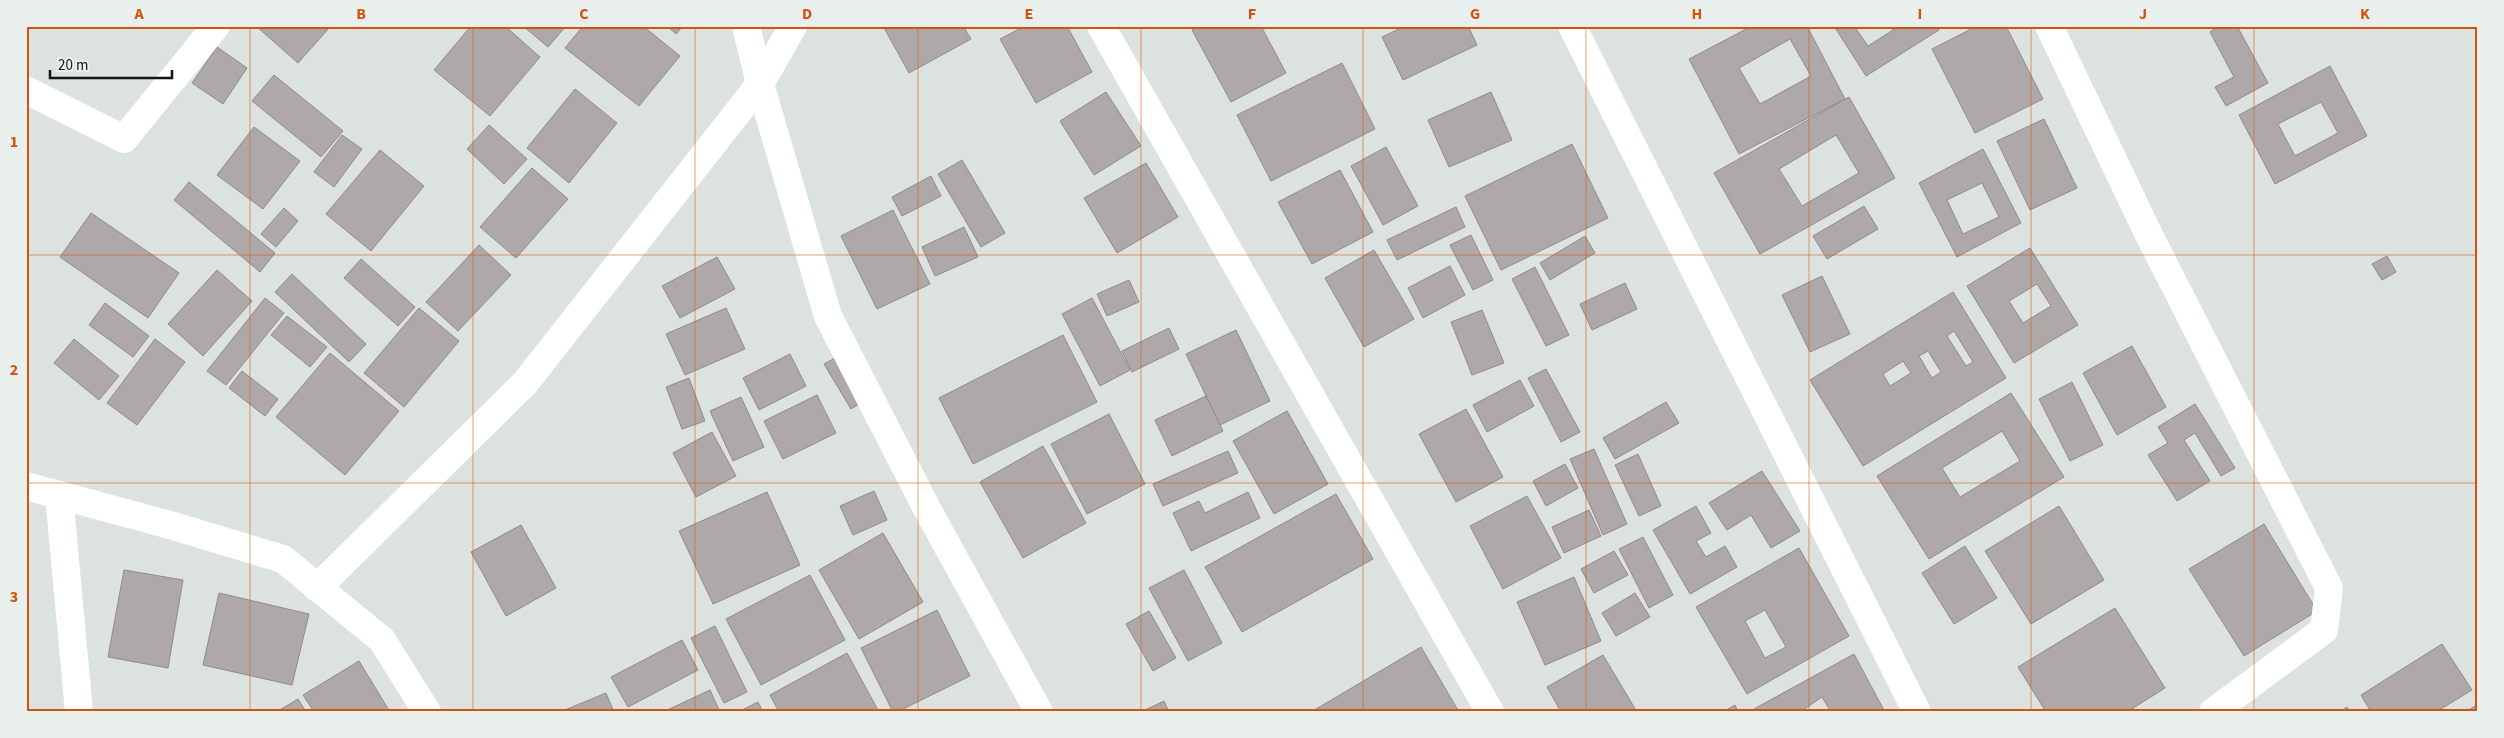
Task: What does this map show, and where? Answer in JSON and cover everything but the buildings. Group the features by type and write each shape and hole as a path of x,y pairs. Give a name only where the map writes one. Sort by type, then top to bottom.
{"street":[{"path":"26,90 124,140 216,26"},
{"path":"746,26 760,84 828,316 926,507 1039,712"},
{"path":"317,588 525,382 760,84 793,26"},
{"path":"1101,26 1490,712"},
{"path":"1572,26 1917,712"},
{"path":"2048,26 2149,236 2329,588 2324,630 2213,712"},
{"path":"26,486 170,525 283,559 382,640 427,712"},
{"path":"59,494 79,712"}]}
